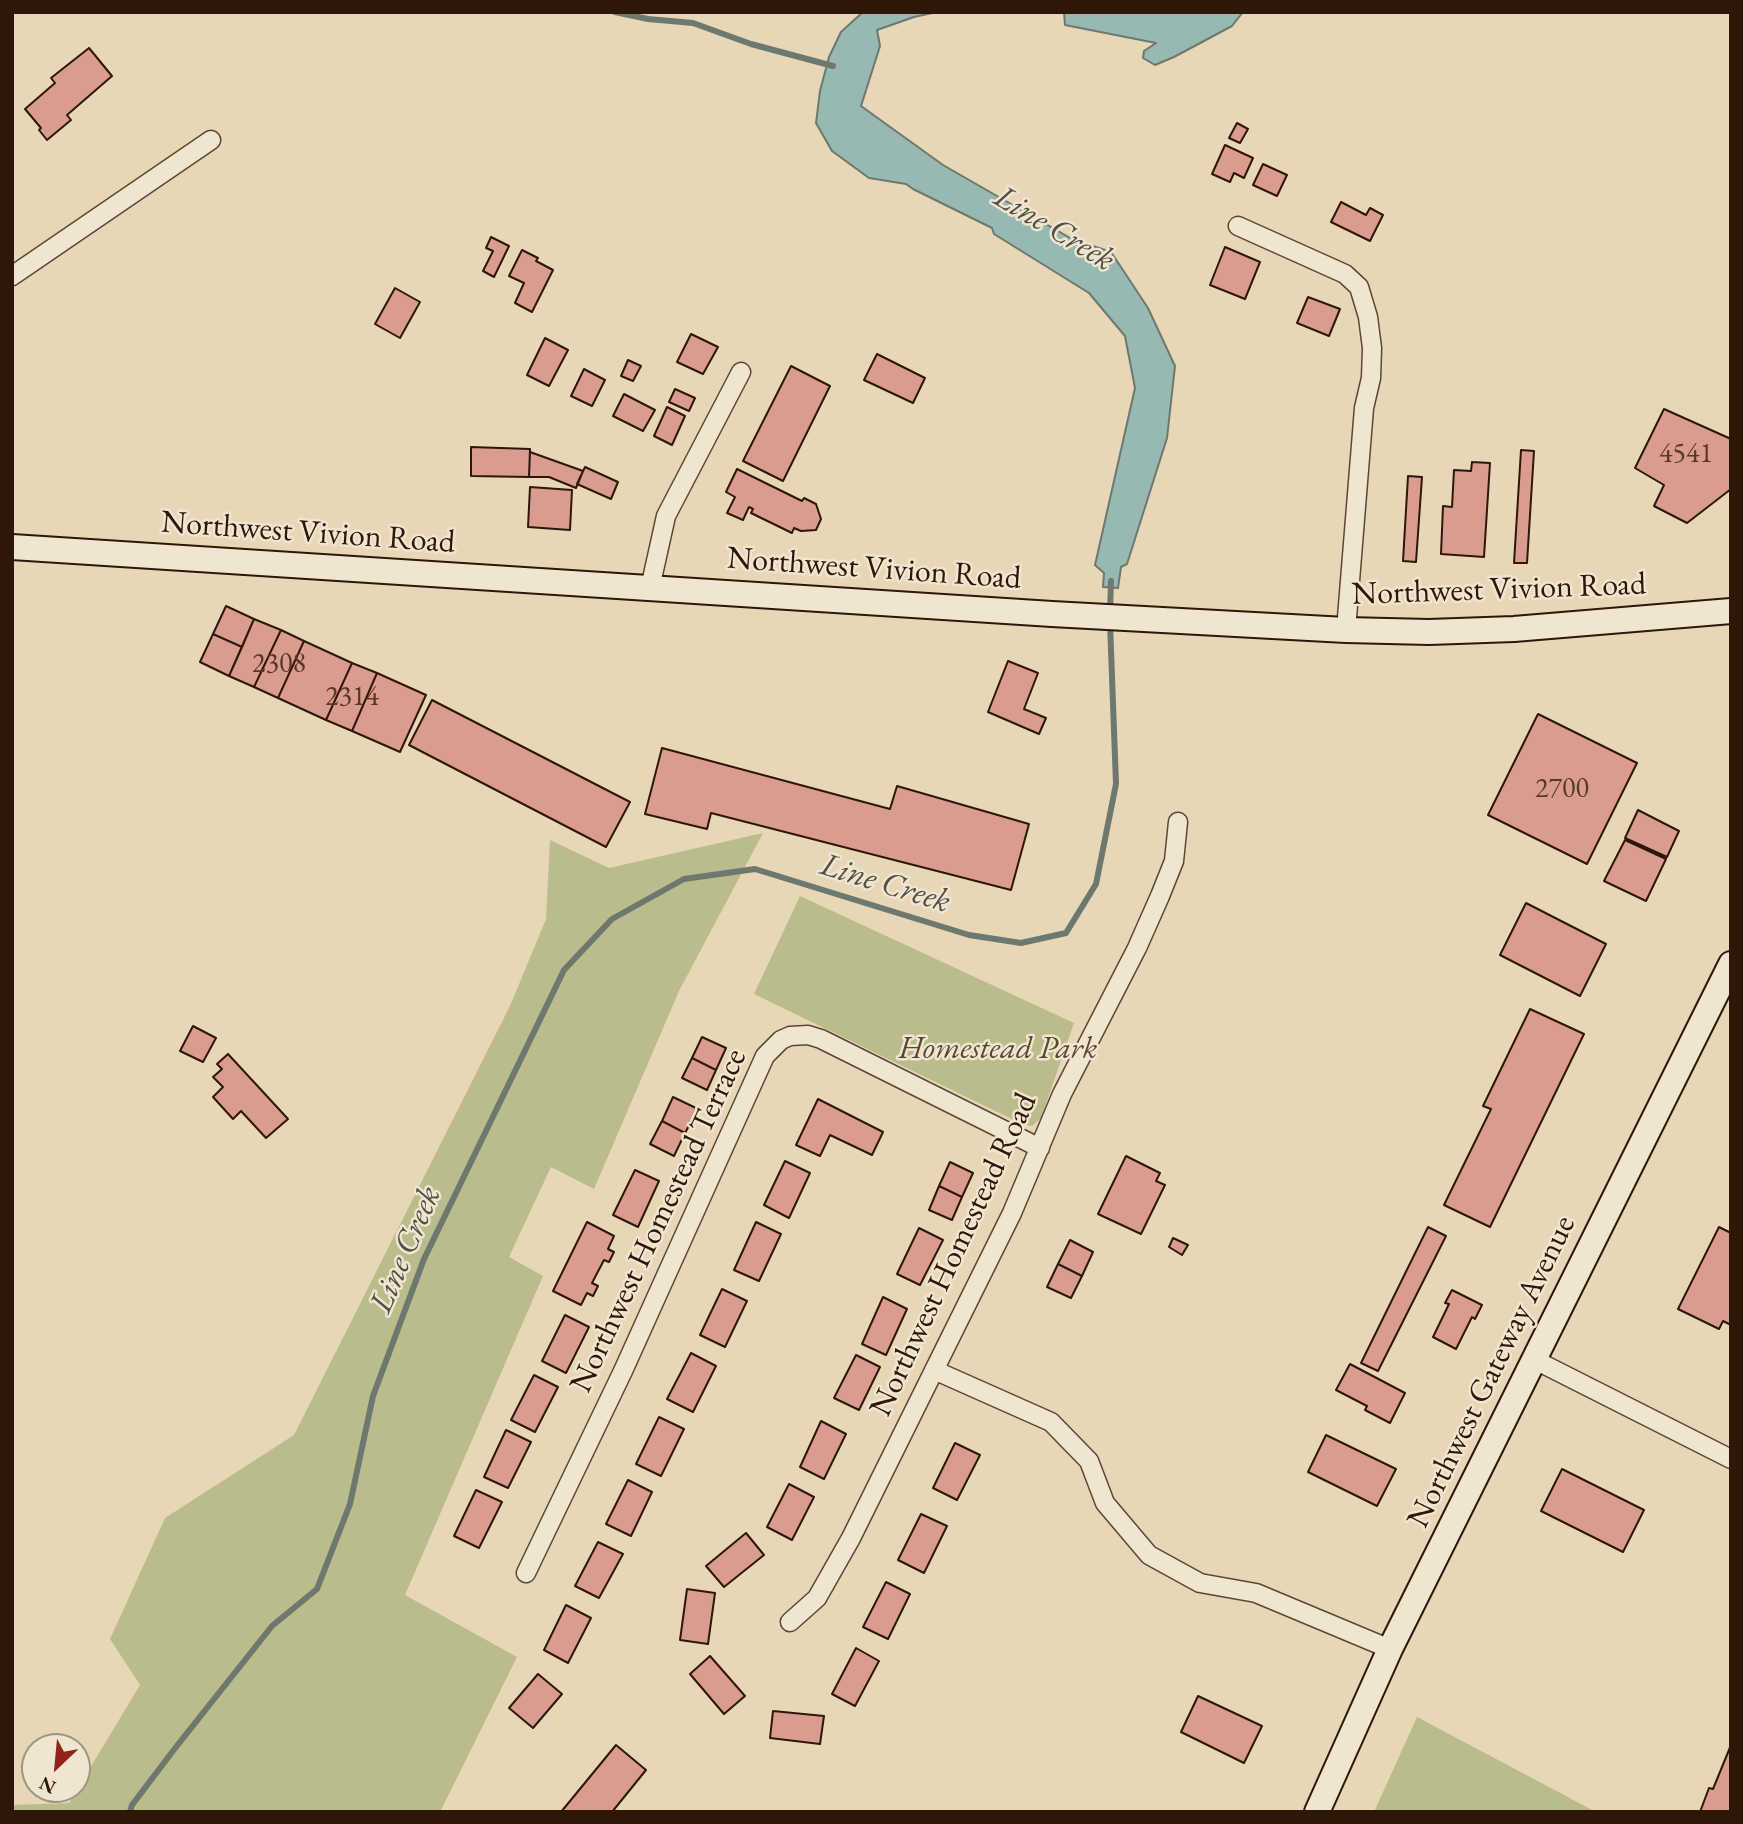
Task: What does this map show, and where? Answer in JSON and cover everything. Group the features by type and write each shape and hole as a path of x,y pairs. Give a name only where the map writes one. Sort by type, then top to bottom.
{"main road":[{"name":"Northwest Vivion Road","path":"12,547 1052,614 1346,630 1429,632 1514,629 1731,611"},
{"name":"Northwest Gateway Avenue","path":"1317,1812 1390,1649 1731,964"}],"street":[{"path":"12,276 211,140"},
{"path":"1238,226 1345,274 1359,287 1368,317 1372,348 1371,378 1364,408 1346,630"},
{"path":"650,588 666,516 741,372"},
{"name":"Northwest Homestead Road","path":"789,1622 817,1598 851,1538 1012,1213 1062,1094 1137,948 1160,896 1174,862 1178,822"},
{"name":"Northwest Homestead Terrace","path":"526,1573 623,1371 765,1056 781,1040 790,1036 808,1035 821,1039 1040,1148"},
{"path":"1535,1360 1731,1459"},
{"path":"934,1370 1051,1422 1089,1461 1105,1503 1149,1555 1200,1583 1256,1593 1390,1649"}],"green space":[{"path":"763,833 679,991 594,1189 551,1167 509,1257 543,1276 405,1595 517,1657 440,1812 12,1812 12,1805 91,1803 91,1766 140,1685 110,1639 165,1518 294,1435 510,1006 546,919 550,840 609,868"},
{"name":"Homestead Park","path":"800,896 1074,1023 1041,1118 1032,1126 1024,1125 754,994"},
{"path":"1417,1717 1596,1812 1374,1812"}],"water":[{"path":"863,12 937,12 877,30 880,46 861,106 943,165 1072,239 1111,252 1148,308 1175,366 1167,438 1127,564 1121,567 1118,588 1103,587 1104,573 1095,565 1135,388 1125,336 1089,293 994,234 992,228 906,184 869,178 832,151 816,123 820,91 829,57 841,32"},
{"path":"1064,12 1243,12 1232,26 1155,65 1143,58 1144,51 1156,43 1065,25"}],"building":[{"path":"89,48 112,76 67,115 71,120 47,140 25,109 55,83 51,78"},
{"path":"1237,123 1248,129 1240,143 1229,138"},
{"path":"1225,145 1253,158 1244,178 1234,173 1230,182 1212,174"},
{"path":"1263,164 1287,175 1277,196 1253,185"},
{"path":"1341,202 1366,215 1370,208 1383,215 1370,241 1331,222"},
{"path":"491,237 509,246 494,277 483,271 493,251 486,248"},
{"path":"1225,247 1260,262 1245,299 1210,285"},
{"path":"522,250 553,270 532,312 515,303 524,283 509,276"},
{"path":"395,288 420,302 400,338 375,324"},
{"path":"1308,297 1340,309 1329,336 1297,323"},
{"path":"691,334 718,347 703,374 677,362"},
{"path":"545,338 568,350 549,386 527,375"},
{"path":"877,354 925,378 913,403 864,380"},
{"path":"628,360 641,366 633,381 621,376"},
{"path":"791,366 830,386 783,481 743,461"},
{"path":"584,369 605,380 592,406 571,396"},
{"path":"675,389 695,398 689,411 669,402"},
{"path":"624,394 655,410 643,431 613,416"},
{"path":"667,407 685,416 672,445 654,436"},
{"path":"1664,409 1731,439 1731,489 1687,523 1654,506 1664,485 1635,468"},
{"path":"471,447 530,449 529,477 471,476"},
{"path":"1521,450 1534,451 1527,563 1514,563"},
{"path":"530,452 583,471 576,488 549,477 529,477"},
{"path":"1472,462 1490,463 1484,557 1441,554 1443,506 1452,507 1454,470 1471,471"},
{"path":"585,467 618,482 611,499 577,484"},
{"path":"737,469 802,501 804,498 816,504 821,519 816,530 801,531 794,528 792,533 751,513 753,509 749,507 743,520 727,513 735,497 726,492"},
{"path":"1408,476 1422,477 1416,562 1403,561"},
{"path":"530,487 572,490 570,530 528,527"},
{"path":"226,606 254,619 242,647 213,634"},
{"path":"254,619 281,630 254,687 229,676"},
{"path":"281,630 304,641 278,698 254,687"},
{"path":"213,634 242,647 229,676 200,662"},
{"path":"304,641 352,663 326,720 278,698"},
{"path":"1008,661 1038,673 1024,709 1046,718 1039,734 988,712"},
{"path":"352,663 377,673 352,731 326,720"},
{"path":"377,673 426,695 400,752 352,731"},
{"path":"432,700 630,802 606,847 409,745"},
{"path":"1538,714 1637,763 1587,864 1488,815"},
{"path":"662,748 890,809 897,786 1029,824 1011,890 711,813 707,829 645,814"},
{"path":"1638,810 1679,831 1667,857 1625,838"},
{"path":"1625,840 1666,859 1646,901 1604,881"},
{"path":"1526,903 1606,944 1580,996 1500,955"},
{"path":"1530,1009 1584,1034 1490,1227 1444,1205 1491,1109 1483,1106"},
{"path":"193,1026 216,1038 203,1062 180,1051"},
{"path":"702,1037 726,1048 716,1070 692,1058"},
{"path":"228,1054 288,1119 266,1138 241,1111 233,1119 213,1097 223,1087 213,1077 222,1069 217,1064"},
{"path":"692,1058 716,1070 707,1090 682,1078"},
{"path":"673,1097 698,1109 685,1133 662,1121"},
{"path":"818,1099 883,1132 872,1155 830,1135 820,1156 796,1145"},
{"path":"662,1121 685,1133 674,1156 650,1144"},
{"path":"1126,1156 1160,1173 1156,1181 1165,1185 1141,1234 1098,1214"},
{"path":"785,1161 810,1173 789,1218 764,1205"},
{"path":"950,1162 973,1173 962,1197 939,1186"},
{"path":"635,1170 659,1181 638,1227 613,1215"},
{"path":"939,1186 962,1197 952,1220 929,1210"},
{"path":"587,1222 614,1236 608,1249 614,1252 609,1262 604,1260 592,1283 598,1286 593,1296 587,1293 581,1305 553,1291"},
{"path":"756,1222 781,1234 759,1281 734,1270"},
{"path":"1428,1227 1446,1236 1378,1371 1361,1363"},
{"path":"1719,1227 1731,1233 1731,1325 1723,1321 1719,1329 1678,1309"},
{"path":"919,1228 943,1240 920,1285 897,1274"},
{"path":"1173,1238 1188,1245 1182,1255 1169,1247"},
{"path":"1070,1240 1093,1252 1082,1276 1058,1264"},
{"path":"1058,1264 1082,1276 1071,1298 1047,1287"},
{"path":"722,1289 747,1301 725,1347 700,1335"},
{"path":"1452,1290 1482,1305 1475,1319 1472,1317 1456,1349 1433,1337 1449,1304 1445,1303"},
{"path":"883,1297 907,1309 886,1355 862,1344"},
{"path":"565,1315 589,1327 566,1373 542,1361"},
{"path":"691,1353 716,1366 693,1412 667,1399"},
{"path":"856,1355 880,1367 859,1410 834,1398"},
{"path":"1350,1364 1405,1393 1390,1423 1365,1410 1367,1406 1336,1390"},
{"path":"534,1375 558,1387 535,1432 511,1420"},
{"path":"659,1417 684,1429 661,1476 636,1464"},
{"path":"821,1421 846,1434 824,1479 800,1467"},
{"path":"506,1430 531,1442 508,1488 484,1477"},
{"path":"1326,1435 1396,1469 1377,1506 1308,1472"},
{"path":"955,1443 980,1455 957,1500 933,1488"},
{"path":"1562,1469 1644,1510 1623,1552 1541,1511"},
{"path":"628,1480 652,1492 631,1536 606,1524"},
{"path":"789,1484 814,1497 792,1540 767,1527"},
{"path":"476,1490 502,1502 479,1548 454,1536"},
{"path":"921,1514 947,1526 924,1573 898,1560"},
{"path":"746,1533 764,1555 724,1587 706,1566"},
{"path":"598,1542 623,1554 599,1598 575,1586"},
{"path":"886,1582 910,1594 888,1639 863,1627"},
{"path":"687,1589 715,1593 708,1644 680,1640"},
{"path":"566,1605 591,1618 568,1663 544,1650"},
{"path":"856,1648 879,1661 855,1706 832,1694"},
{"path":"710,1656 745,1696 724,1714 690,1674"},
{"path":"538,1674 562,1694 533,1728 509,1708"},
{"path":"1198,1696 1262,1726 1244,1763 1181,1732"},
{"path":"773,1711 824,1716 820,1744 770,1738"},
{"path":"616,1745 646,1770 612,1812 561,1812"},
{"path":"1731,1745 1731,1812 1700,1812 1709,1788 1713,1789"}],"waterway":[{"path":"615,12 648,19 693,23 751,44 833,66"},
{"name":"Line Creek","path":"1110,612 1111,581"},
{"name":"Line Creek","path":"130,1812 132,1805 176,1747 272,1626 317,1589 350,1504 373,1396 424,1259 564,970 612,919 684,879 755,869 969,935 1021,943 1066,933 1096,884 1116,784 1110,623"}]}
